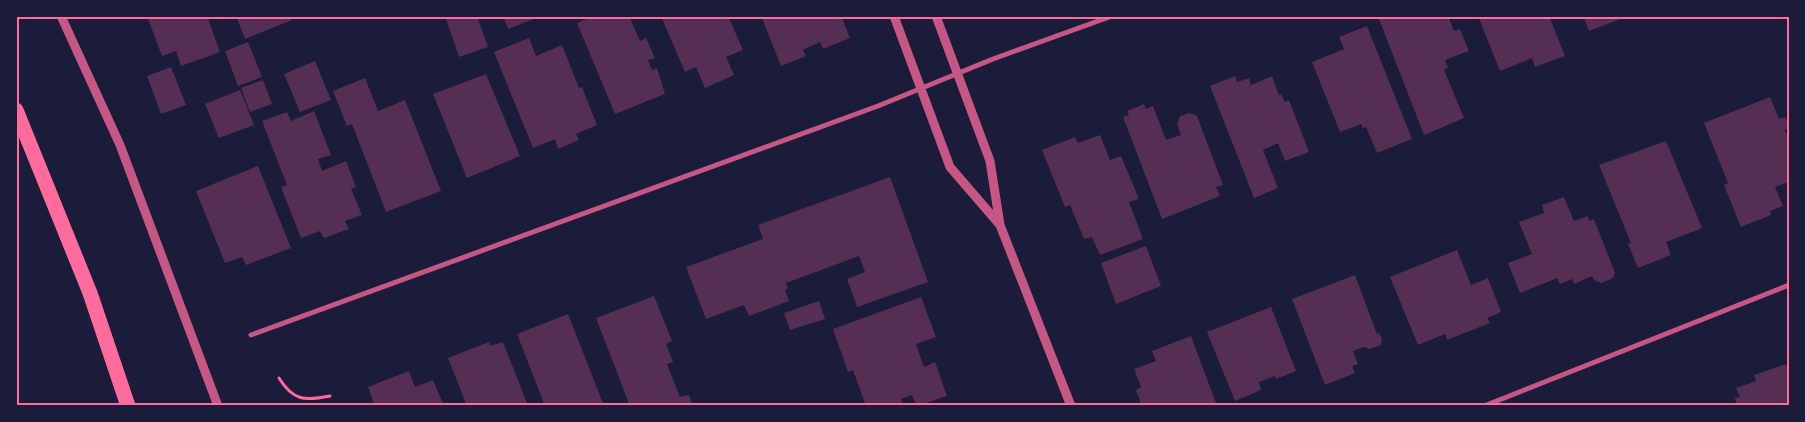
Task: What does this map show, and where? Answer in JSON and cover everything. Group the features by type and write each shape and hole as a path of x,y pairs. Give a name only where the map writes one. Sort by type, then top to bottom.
{"highway":[{"path":"16,110 33,148 90,293 128,406"}],"street":[{"path":"62,16 120,145 211,381 218,406"},
{"path":"894,16 950,167 1000,225"},
{"path":"936,16 990,162 1000,225 1071,406"},
{"path":"252,335 920,89 958,72 1112,16"},
{"path":"1484,406 1789,285"}],"path":[{"path":"279,378 286,391 300,398 330,396"}],"building":[{"path":"147,16 207,16 220,52 181,66 176,51 162,56"},
{"path":"236,16 290,16 292,20 245,39"},
{"path":"445,16 477,16 488,47 459,57"},
{"path":"503,16 542,16 508,29"},
{"path":"594,16 629,16 640,41 646,38 655,58 648,60 652,70 657,68 665,94 615,114 577,23"},
{"path":"661,16 728,16 743,50 726,57 734,75 705,88 696,67 685,72"},
{"path":"761,16 841,16 850,38 823,49 820,42 803,50 806,56 781,66"},
{"path":"1387,16 1448,16 1454,31 1460,29 1469,51 1445,60 1448,68 1444,70 1464,118 1424,135 1379,19"},
{"path":"1478,16 1549,16 1565,56 1535,67 1532,58 1500,71"},
{"path":"1583,16 1628,16 1589,31"},
{"path":"1367,26 1412,139 1377,153 1366,127 1363,128 1361,124 1340,132 1312,62 1344,49 1339,37"},
{"path":"529,38 536,56 562,45 579,88 582,87 597,125 576,134 579,140 558,149 555,139 533,148 494,52"},
{"path":"248,42 262,77 238,86 225,51"},
{"path":"315,61 331,100 300,112 284,74"},
{"path":"171,67 186,105 161,114 147,76"},
{"path":"486,74 520,156 467,178 433,94"},
{"path":"1235,76 1237,82 1249,78 1251,85 1272,76 1279,95 1281,94 1285,102 1289,100 1309,152 1285,161 1278,143 1263,150 1278,188 1254,198 1210,86"},
{"path":"365,78 378,111 405,100 441,191 386,212 352,124 347,126 333,91"},
{"path":"263,80 272,104 250,112 241,88"},
{"path":"240,90 254,125 219,138 205,104"},
{"path":"1770,97 1779,119 1785,117 1789,125 1789,128 1785,130 1789,140 1789,182 1775,187 1783,206 1770,211 1771,215 1741,227 1724,185 1728,183 1704,123"},
{"path":"1144,104 1146,109 1153,106 1166,140 1181,135 1177,125 1180,116 1189,113 1197,116 1223,185 1216,187 1220,196 1162,219 1123,117 1129,115 1127,111"},
{"path":"314,111 331,155 318,159 322,171 346,161 356,187 351,189 362,215 345,221 349,229 324,238 320,231 301,238 281,187 287,185 262,121 287,112 291,121"},
{"path":"1100,135 1110,160 1121,156 1139,199 1129,202 1143,239 1100,255 1092,237 1084,239 1070,205 1065,207 1042,150 1075,137 1078,143"},
{"path":"1666,141 1702,228 1666,242 1671,255 1638,268 1628,244 1631,243 1599,165"},
{"path":"258,166 291,248 246,265 242,257 225,263 196,191"},
{"path":"890,177 928,282 857,307 847,279 865,272 859,256 786,283 788,288 785,290 789,301 749,316 744,305 706,319 686,267 763,239 758,225"},
{"path":"1564,197 1574,221 1588,216 1589,221 1594,219 1615,273 1613,278 1601,283 1594,280 1592,276 1574,284 1572,279 1560,284 1557,278 1520,293 1508,263 1532,254 1519,222 1544,213 1542,205"},
{"path":"1146,246 1161,286 1116,304 1101,263"},
{"path":"1457,250 1471,285 1488,278 1501,312 1487,318 1490,323 1447,340 1445,334 1418,345 1390,277"},
{"path":"1355,275 1377,334 1379,333 1382,339 1381,345 1370,349 1363,347 1353,351 1358,364 1352,366 1355,373 1325,385 1292,299"},
{"path":"654,296 672,341 666,344 673,362 667,364 680,397 689,395 693,406 630,406 596,318"},
{"path":"921,297 936,337 916,344 924,367 935,362 947,396 917,406 912,395 901,399 904,406 866,406 853,370 848,372 833,329"},
{"path":"819,301 825,319 790,330 784,313"},
{"path":"1271,307 1296,371 1276,379 1275,376 1259,382 1261,390 1235,401 1207,332"},
{"path":"568,314 604,406 545,406 517,334"},
{"path":"1191,336 1216,403 1213,406 1142,406 1136,390 1141,387 1134,369 1156,361 1152,351"},
{"path":"489,342 490,346 503,342 528,406 467,406 448,358"},
{"path":"1786,364 1789,372 1789,406 1737,406 1735,398 1740,397 1736,388 1756,381 1754,375"},
{"path":"409,371 415,387 433,380 444,406 375,406 368,387"}]}
